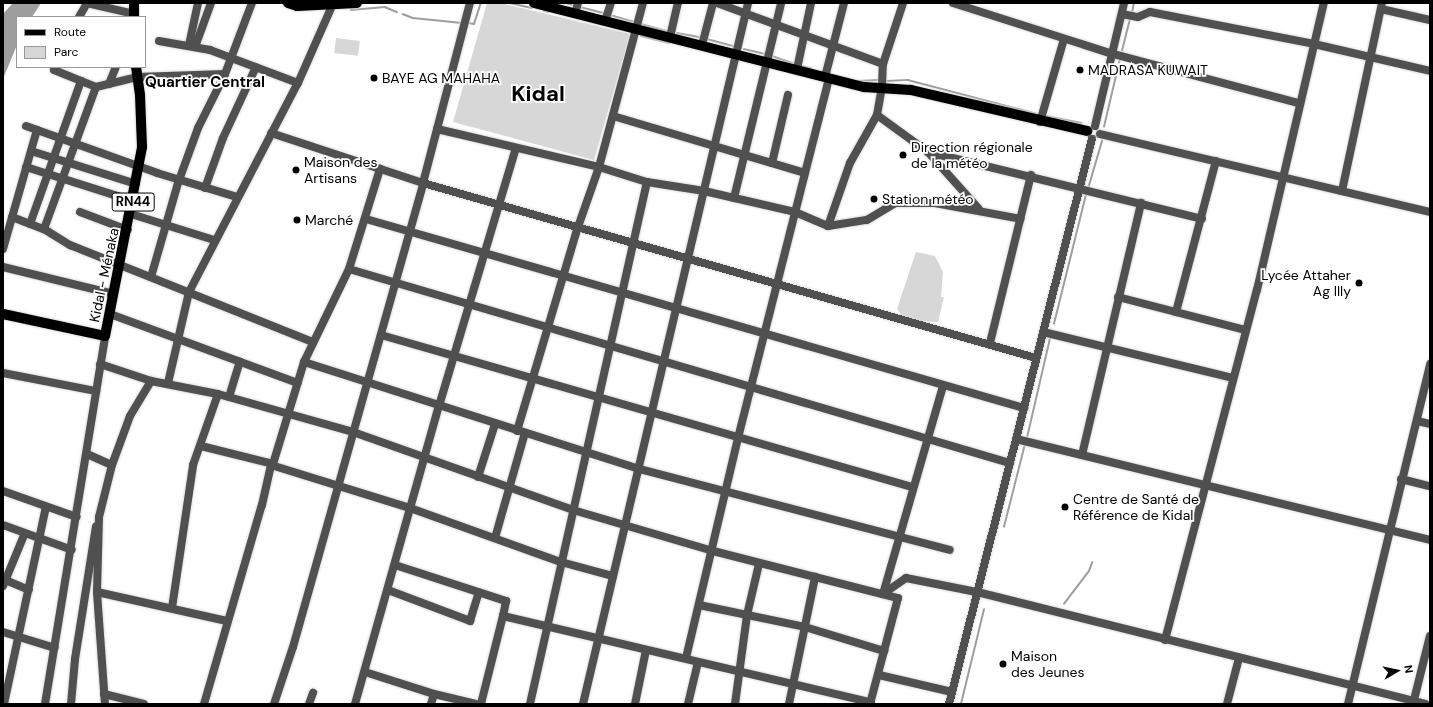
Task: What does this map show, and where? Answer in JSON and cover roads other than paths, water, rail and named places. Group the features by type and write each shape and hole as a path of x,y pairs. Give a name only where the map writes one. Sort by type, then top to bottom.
{"main road":[{"path":"134,3 134,16"},
{"path":"288,3 297,6 332,6 357,3"},
{"path":"537,3 864,87 911,90 1040,122 1092,132"},
{"name":"Kidal - Ménaka","path":"3,314 105,336 128,230 142,147 140,94 136,72"}],"street":[{"path":"80,16 86,3 134,16"},
{"path":"192,46 198,3"},
{"path":"192,46 211,3"},
{"path":"152,277 180,180 198,128 225,74 252,3"},
{"path":"274,704 293,648 336,485 381,335 423,183 470,3"},
{"path":"575,14 578,3"},
{"path":"605,21 611,3"},
{"path":"495,538 510,488 533,379 578,227 599,167 643,3"},
{"path":"670,37 678,3"},
{"path":"702,45 713,3"},
{"path":"717,3 883,64"},
{"path":"583,704 748,3"},
{"path":"734,198 780,3"},
{"path":"797,69 811,3"},
{"path":"686,658 738,438 796,212 844,3"},
{"path":"828,226 850,163 877,115 882,87 883,64 903,3"},
{"path":"953,3 1113,54 1299,103"},
{"path":"949,704 1080,187 1124,3"},
{"path":"1164,640 1204,484 1246,330 1284,177 1299,103 1324,3"},
{"path":"168,383 189,292 214,240 298,82 332,6"},
{"path":"1342,191 1382,6 1430,20"},
{"path":"1122,14 1138,17 1150,12 1314,44 1430,71"},
{"path":"1040,122 1064,39"},
{"path":"159,41 192,46 298,82"},
{"path":"206,188 223,138 256,67"},
{"path":"55,68 54,70 96,86 109,84 136,72 225,74"},
{"path":"109,84 116,68"},
{"path":"30,224 81,81"},
{"path":"44,229 96,86"},
{"path":"772,162 788,96"},
{"path":"877,115 928,152 979,210"},
{"path":"613,116 805,173"},
{"path":"26,126 180,180 237,197"},
{"path":"437,129 599,167 647,182 704,191 796,212 828,226 867,220 895,204 935,203 1021,219"},
{"path":"3,249 37,130"},
{"path":"1092,132 1430,212"},
{"path":"271,133 423,183 990,343 1036,358"},
{"path":"356,704 439,406 516,148"},
{"path":"31,151 136,184"},
{"path":"928,152 1080,187 1202,219"},
{"path":"1176,312 1202,219 1216,161"},
{"path":"26,167 133,201"},
{"path":"204,704 262,505 272,465 304,362 349,269 366,219 380,169"},
{"path":"990,343 1031,176"},
{"path":"530,704 647,182"},
{"path":"1082,455 1141,203"},
{"path":"80,212 128,230"},
{"path":"131,214 167,224 214,240"},
{"path":"12,216 44,229 70,245 313,342"},
{"path":"366,219 409,234 1024,408"},
{"path":"3,267 114,294"},
{"path":"349,269 1010,463"},
{"path":"1118,298 1246,330"},
{"path":"110,314 298,383"},
{"path":"1043,332 1233,378"},
{"path":"381,335 599,399 912,486"},
{"path":"45,704 72,550 105,336"},
{"path":"229,397 240,362"},
{"path":"304,362 367,384 639,469 898,538 950,550"},
{"path":"100,364 151,381 168,383 218,394 353,432 574,510 712,551 898,598 871,703 686,658 503,616"},
{"path":"1348,704 1401,479 1417,421 1430,364"},
{"path":"3,373 96,391"},
{"path":"71,704 76,652 93,538 98,516 112,465 130,416 151,381"},
{"path":"883,594 912,486 943,386"},
{"path":"172,608 193,465 201,446 218,394"},
{"path":"1417,421 1430,424"},
{"path":"478,477 495,424"},
{"path":"1016,439 1430,540"},
{"path":"201,446 272,465 410,508 561,562 614,576"},
{"path":"87,454 112,465"},
{"path":"1401,479 1430,486"},
{"path":"3,491 77,517"},
{"path":"4,704 41,539 46,507"},
{"path":"98,516 97,592 105,704"},
{"path":"3,526 72,550"},
{"path":"25,533 4,582 29,590"},
{"path":"735,704 747,615 760,564"},
{"path":"395,565 506,601 481,704"},
{"path":"789,704 815,577"},
{"path":"883,594 906,578 977,592 1352,686 1414,703 1425,704"},
{"path":"388,590 470,621 479,592"},
{"path":"97,592 227,621"},
{"path":"699,605 805,627 884,650"},
{"path":"3,632 55,648"},
{"path":"1414,703 1429,646 1430,636"},
{"path":"635,704 646,650"},
{"path":"1227,704 1239,658"},
{"path":"688,704 698,662"},
{"path":"365,672 434,694 476,704"},
{"path":"879,675 952,692"},
{"path":"309,704 313,693"},
{"path":"104,694 144,704"},
{"path":"432,704 434,694"}],"waterway":[{"path":"469,23 474,24 481,3"},
{"path":"510,3 531,8"},
{"path":"566,3 573,5"},
{"path":"1132,13 1134,3"},
{"path":"351,10 385,7 397,12"},
{"path":"580,7 604,13"},
{"path":"544,11 549,12"},
{"path":"403,14 413,18 462,23"},
{"path":"610,15 634,22"},
{"path":"1122,51 1130,18"},
{"path":"641,24 667,31"},
{"path":"677,33 699,37"},
{"path":"641,36 669,43"},
{"path":"707,39 734,46"},
{"path":"744,49 765,54"},
{"path":"772,56 795,64"},
{"path":"1104,127 1120,59"},
{"path":"802,66 811,68"},
{"path":"858,81 878,80"},
{"path":"887,81 908,80 1038,114"},
{"path":"1046,116 1081,123"},
{"path":"1088,189 1102,141"},
{"path":"1054,324 1086,195"},
{"path":"1027,438 1050,338"},
{"path":"1004,527 1025,444"},
{"path":"1064,604 1089,571 1092,563"},
{"path":"961,704 984,610"}],"place":[{"name":"MADRASA KUWAIT","path":"1080,70"},
{"name":"BAYE AG MAHAHA","path":"374,78"},
{"name":"Direction régionale de la météo","path":"903,155"},
{"name":"Maison des Artisans","path":"296,170"},
{"name":"Station météo","path":"874,199"},
{"name":"Marché","path":"297,220"},
{"name":"Lycée Attaher Ag Illy","path":"1359,283"},
{"name":"Centre de Santé de Référence de Kidal","path":"1065,507"},
{"name":"Maison des Jeunes","path":"1003,664"}],"district":[{"name":"Quartier Central","path":"205,83"},
{"name":"Kidal","path":"538,94"}]}
